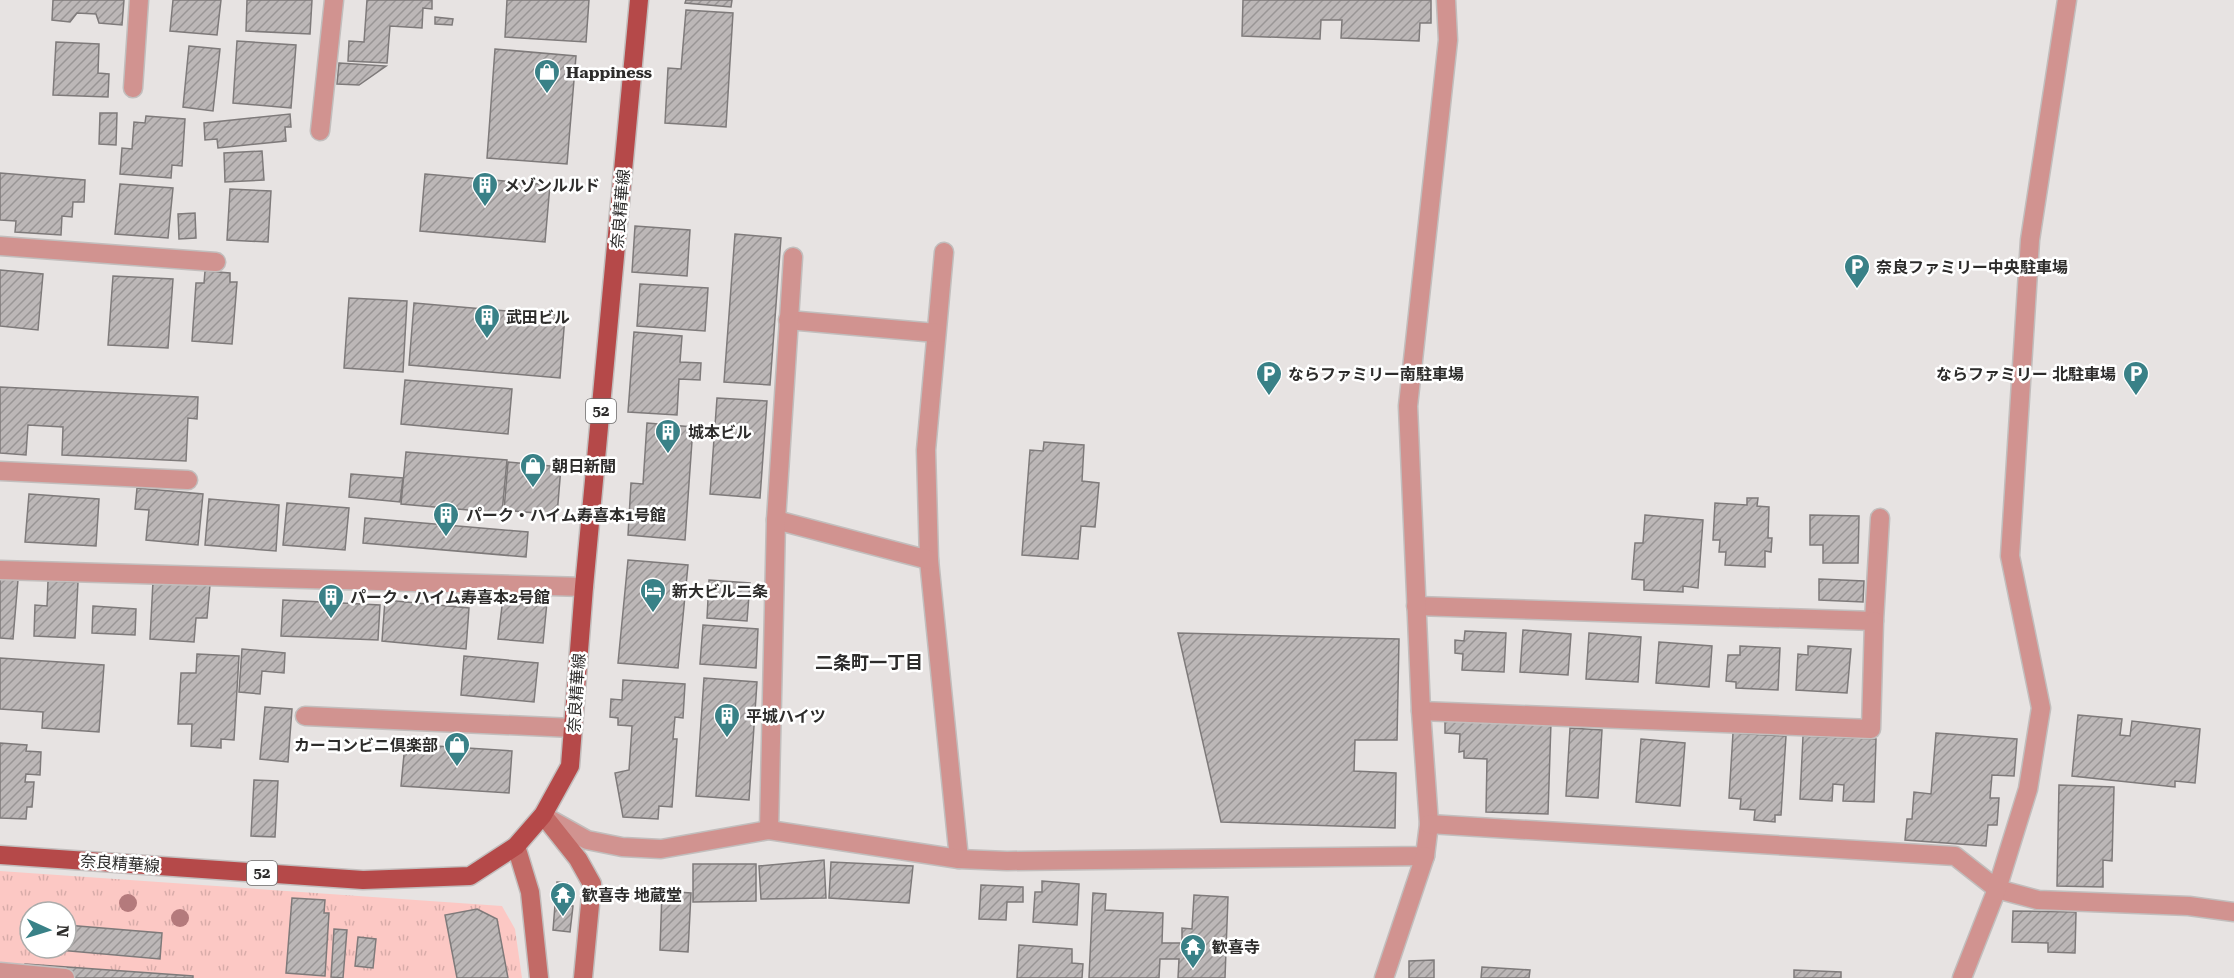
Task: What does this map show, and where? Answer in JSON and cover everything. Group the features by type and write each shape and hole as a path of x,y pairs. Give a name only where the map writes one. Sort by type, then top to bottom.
{"main road":[{"name":"奈良精華線","path":"0,855 363,879 470,876 516,846 543,815 570,766 584,587 639,0"},
{"path":"543,815 578,859 592,884 583,978"},
{"path":"516,846 530,892 538,978"}],"street":[{"path":"133,88 139,0"},
{"path":"320,131 334,0"},
{"path":"1384,978 1425,856 1429,824 1421,711 1408,406 1448,40 1446,0"},
{"path":"1962,978 1997,889 2028,789 2041,708 2010,556 2030,240 2067,0"},
{"path":"0,246 216,262"},
{"path":"944,252 926,450 929,560 959,859"},
{"path":"770,830 776,520 794,257"},
{"path":"788,320 936,333"},
{"path":"0,471 188,480"},
{"path":"1421,711 1871,729 1880,518"},
{"path":"776,520 929,560"},
{"path":"0,570 584,587"},
{"path":"1416,606 1874,621"},
{"path":"305,716 573,728"},
{"path":"543,815 587,840 622,847 661,849 770,830 959,859 1019,861 1425,856"},
{"path":"1429,824 1955,856 1997,889 2038,900 2189,906 2234,912"},
{"path":"0,972 66,978"}],"green space":[{"path":"0,871 502,906 515,929 522,978 0,978"}],"building":[{"path":"53,0 124,0 122,25 99,23 96,14 77,13 70,22 52,20"},
{"path":"173,0 221,0 217,35 170,31"},
{"path":"247,0 312,0 310,34 246,31"},
{"path":"367,0 432,0 432,9 423,8 422,28 390,26 387,63 348,61 349,41 364,42"},
{"path":"507,0 589,0 586,42 505,37"},
{"path":"686,0 732,0 731,7 685,3"},
{"path":"1243,0 1431,0 1431,23 1420,23 1419,41 1341,38 1342,20 1321,20 1320,39 1242,36"},
{"path":"686,10 733,13 726,127 665,123 668,68 681,69"},
{"path":"435,17 453,19 452,25 435,24"},
{"path":"237,41 296,45 291,108 233,103"},
{"path":"56,42 99,44 98,73 109,74 108,97 53,95"},
{"path":"189,46 220,49 213,111 183,107"},
{"path":"495,49 576,56 567,164 487,158"},
{"path":"339,63 386,66 359,85 337,84"},
{"path":"100,113 117,113 116,145 99,144"},
{"path":"290,114 291,127 285,127 286,141 218,148 217,139 205,140 204,123"},
{"path":"146,116 185,119 182,166 172,165 171,178 120,174 122,148 132,149 134,122 145,123"},
{"path":"262,151 264,180 225,182 224,153"},
{"path":"0,173 85,180 84,202 73,202 72,217 62,216 61,235 15,232 16,221 0,220"},
{"name":"メゾンルルド","path":"425,174 550,185 545,242 420,231"},
{"path":"120,184 173,188 168,238 115,234"},
{"path":"230,189 271,191 268,242 227,240"},
{"path":"195,213 196,238 179,239 178,214"},
{"path":"635,226 690,230 687,276 632,272"},
{"path":"735,234 781,238 770,385 724,382"},
{"path":"0,270 43,274 38,330 0,326"},
{"path":"205,271 230,273 230,282 237,282 232,344 192,341 196,283 204,283"},
{"path":"113,276 173,279 168,348 108,345"},
{"path":"640,284 708,288 705,331 637,326"},
{"path":"349,298 407,301 403,372 344,368"},
{"name":"武田ビル","path":"414,303 565,316 560,378 409,365"},
{"path":"634,332 682,336 680,362 701,363 700,380 679,379 677,415 628,412"},
{"path":"405,380 512,389 508,434 401,424"},
{"path":"0,387 198,397 197,419 188,418 186,461 62,455 63,427 28,425 26,455 0,453"},
{"path":"717,398 767,401 760,498 710,494"},
{"name":"城本ビル","path":"647,423 693,427 685,540 628,535 631,483 643,484"},
{"path":"1044,442 1084,445 1082,481 1099,483 1095,527 1081,526 1078,559 1022,555 1030,450 1043,451"},
{"path":"406,452 507,460 502,513 401,504"},
{"name":"朝日新聞","path":"508,462 561,467 557,515 504,510"},
{"path":"351,474 403,478 400,502 349,497"},
{"path":"137,488 203,494 198,545 146,540 149,510 135,509"},
{"path":"29,494 99,499 96,546 25,542"},
{"path":"1747,498 1758,498 1757,506 1769,507 1768,538 1772,538 1771,552 1765,551 1765,567 1725,565 1726,552 1719,552 1720,540 1713,540 1715,503 1747,505"},
{"path":"209,499 279,505 276,551 205,545"},
{"path":"287,503 349,508 345,550 283,545"},
{"path":"1645,515 1703,520 1698,588 1683,586 1683,592 1644,590 1644,580 1632,579 1635,543 1643,543"},
{"path":"1810,515 1859,516 1858,563 1823,563 1823,545 1810,545"},
{"name":"パーク・ハイム寿喜本1号館","path":"365,518 528,532 526,557 363,543"},
{"name":"新大ビル二条","path":"628,560 688,565 678,668 618,663"},
{"path":"0,578 18,580 13,639 0,638"},
{"path":"1819,579 1864,581 1863,602 1819,600"},
{"path":"709,580 750,583 747,621 707,618"},
{"path":"48,581 78,582 75,638 34,636 35,605 47,606"},
{"path":"153,581 210,585 207,618 196,618 194,642 150,639"},
{"path":"503,598 547,602 543,643 498,639"},
{"name":"パーク・ハイム寿喜本2号館","path":"283,600 380,605 378,640 281,636"},
{"name":"パーク・ハイム寿喜本2号館","path":"385,600 469,608 466,649 382,641"},
{"path":"93,606 136,609 135,635 92,633"},
{"path":"703,625 758,629 756,668 700,664"},
{"path":"1523,630 1571,634 1568,675 1520,672"},
{"path":"1465,631 1506,633 1504,672 1462,670 1463,654 1455,653 1455,640 1464,641"},
{"path":"1178,633 1399,639 1397,740 1355,740 1354,771 1396,773 1395,828 1221,822"},
{"path":"1589,633 1641,637 1638,682 1586,679"},
{"path":"1659,642 1712,646 1709,687 1656,683"},
{"path":"1740,646 1780,648 1778,690 1736,688 1736,682 1726,681 1728,655 1740,655"},
{"path":"1808,646 1851,649 1847,693 1796,690 1798,654 1808,655"},
{"path":"242,649 285,653 284,673 262,671 260,694 239,692"},
{"path":"197,654 239,656 234,740 221,739 221,748 191,746 192,724 178,724 181,673 196,673"},
{"path":"464,656 538,663 534,702 461,695"},
{"path":"0,658 104,665 99,732 42,728 43,712 0,709"},
{"name":"平城ハイツ","path":"704,678 757,682 749,800 696,796"},
{"path":"623,680 685,684 683,718 675,717 673,739 677,739 672,807 659,806 658,819 623,817 615,773 629,770 632,726 618,725 618,718 610,717 611,699 622,700"},
{"path":"265,707 292,709 288,762 260,759"},
{"path":"2078,715 2122,719 2120,735 2130,736 2132,721 2200,729 2195,783 2175,781 2175,787 2072,776"},
{"path":"1445,718 1551,722 1548,814 1486,812 1487,759 1464,758 1464,751 1459,752 1460,734 1445,733"},
{"path":"1570,728 1602,730 1598,798 1566,796"},
{"path":"1733,733 1786,736 1781,815 1775,815 1775,822 1754,820 1755,810 1740,809 1741,799 1729,798"},
{"path":"1936,733 2017,739 2014,776 1992,775 1990,798 1999,798 1997,825 1988,825 1986,846 1905,840 1907,819 1912,819 1914,792 1931,794"},
{"path":"1803,736 1876,739 1874,802 1843,801 1844,785 1833,784 1832,801 1800,799"},
{"path":"1641,739 1685,743 1680,806 1636,802"},
{"path":"0,743 27,745 26,751 41,752 40,775 26,774 25,782 34,782 32,807 27,807 26,819 0,818"},
{"name":"カーコンビニ倶楽部","path":"405,744 512,751 509,793 401,786"},
{"path":"254,780 278,781 275,837 251,836"},
{"path":"2059,785 2114,787 2112,861 2103,860 2103,887 2057,886"},
{"path":"824,860 826,898 761,899 759,866"},
{"path":"831,862 913,866 909,903 829,898"},
{"path":"693,864 756,864 756,901 693,902"},
{"path":"1042,881 1079,884 1077,925 1033,922 1035,892 1042,892"},
{"path":"557,882 567,883 566,898 556,897"},
{"path":"981,885 1023,887 1023,902 1007,902 1006,920 979,919"},
{"path":"662,891 691,893 688,952 660,950"},
{"path":"1093,893 1106,894 1105,910 1163,913 1162,943 1182,943 1182,928 1192,929 1194,895 1228,897 1225,978 1178,978 1179,959 1160,959 1159,978 1089,978"},
{"path":"292,898 325,900 324,913 329,913 325,976 286,973"},
{"name":"歓喜寺 地蔵堂","path":"555,905 573,906 570,932 553,930"},
{"path":"477,909 497,919 508,978 457,978 445,915"},
{"path":"2013,911 2076,912 2075,953 2048,952 2048,943 2012,942"},
{"path":"78,926 162,933 160,959 78,952"},
{"path":"334,929 347,930 343,978 331,977"},
{"path":"358,937 376,939 373,968 355,966"},
{"path":"1019,945 1072,949 1072,963 1083,964 1082,978 1017,978"},
{"path":"1434,960 1434,978 1409,978 1409,961"},
{"path":"25,964 193,976 193,978 24,978"},
{"path":"1482,967 1530,970 1529,978 1481,978"},
{"path":"1794,970 1841,972 1841,978 1794,978"}],"place":[{"name":"Happiness","path":"547,95"},
{"name":"メゾンルルド","path":"485,208"},
{"name":"奈良ファミリー中央駐車場","path":"1857,290"},
{"name":"武田ビル","path":"487,340"},
{"name":"ならファミリー南駐車場","path":"1269,397"},
{"name":"ならファミリー 北駐車場","path":"2136,397"},
{"name":"城本ビル","path":"668,455"},
{"name":"朝日新聞","path":"533,489"},
{"name":"パーク・ハイム寿喜本1号館","path":"446,538"},
{"name":"新大ビル二条","path":"653,614"},
{"name":"パーク・ハイム寿喜本2号館","path":"331,620"},
{"name":"平城ハイツ","path":"727,739"},
{"name":"カーコンビニ倶楽部","path":"457,768"},
{"name":"歓喜寺 地蔵堂","path":"563,918"},
{"name":"歓喜寺","path":"1193,970"}],"district":[{"name":"二条町一丁目","path":"869,663"}]}
